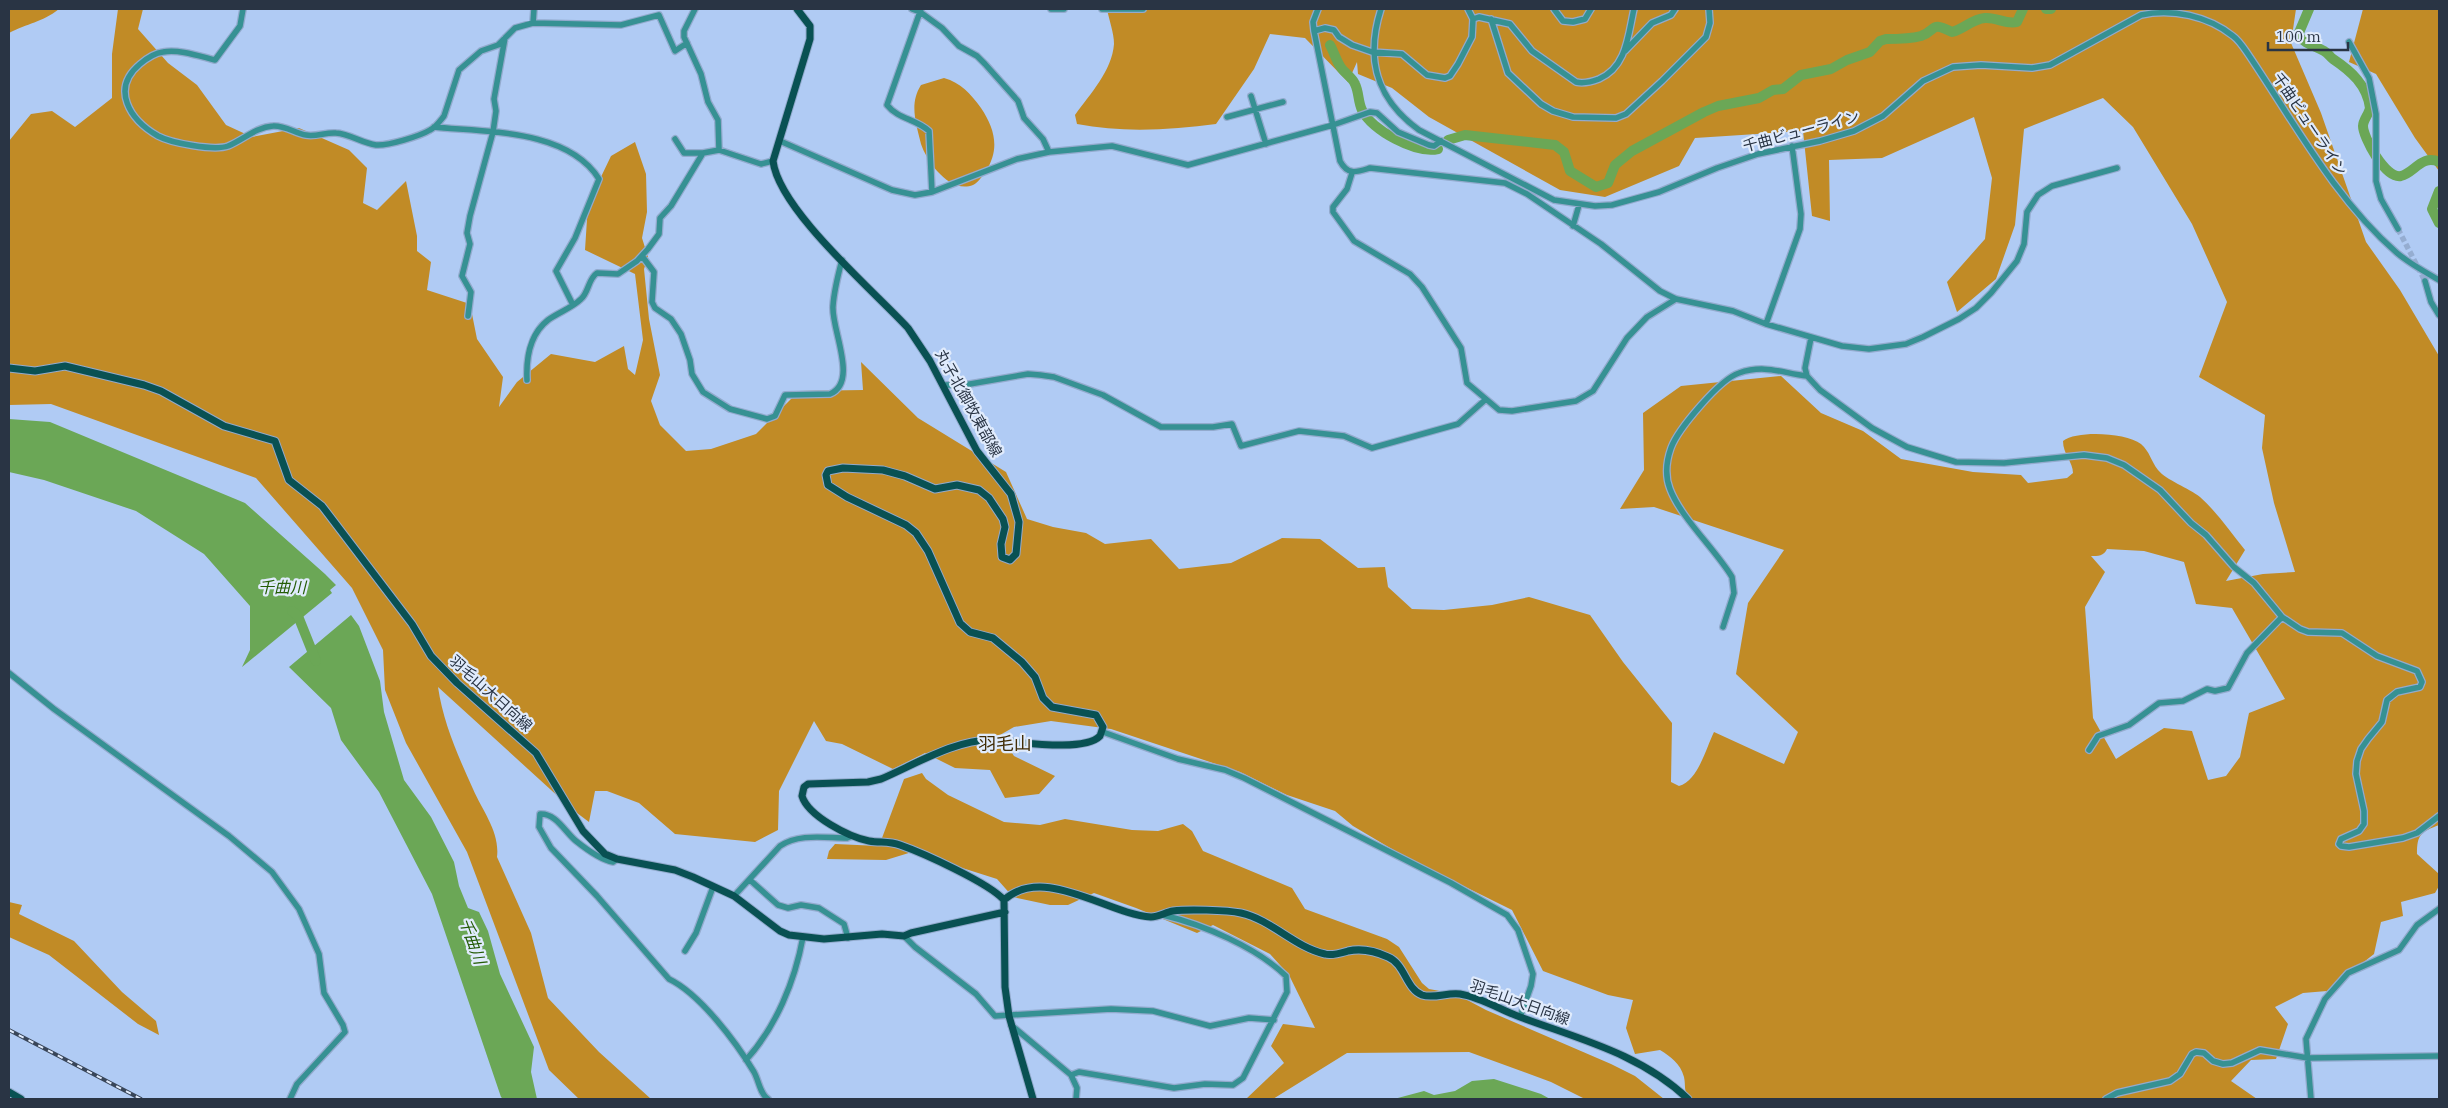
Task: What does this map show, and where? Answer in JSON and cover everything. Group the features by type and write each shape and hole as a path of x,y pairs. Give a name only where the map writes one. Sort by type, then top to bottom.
{"main road":[{"path":"773,161 810,39 810,26 797,9"},
{"name":"丸子北御牧東部線","path":"773,161 774,170 788,198 842,260 915,336 943,384 977,451 1014,501 1019,533 1016,554 1013,559 1006,560 1002,557 1001,544 1005,527 1003,520 992,502 979,490 956,485 935,489 892,472 843,468 828,471 826,474 828,485 841,494 910,528 928,550 960,623 970,632 993,638 1022,662 1035,677 1043,698 1052,707 1059,710 1096,715 1102,722 1103,732"},
{"name":"羽毛山大日向線","path":"9,368 35,370 65,366 144,385 161,391 224,426 275,441 289,480 322,506 412,624 430,656 457,683 536,752 583,831 605,854 617,859 675,870 734,896 780,931 803,937 848,938 882,934 904,936 1006,912"},
{"path":"1033,1099 1011,1025 1005,987 1006,912 1004,900 992,889 907,847 890,842 870,842 852,836 812,812 802,796 804,787 814,783 881,779 961,744 974,741 992,740 1030,744 1090,743 1097,740 1103,732"},
{"name":"羽毛山大日向線","path":"1004,900 1014,891 1039,887 1077,894 1137,914 1152,917 1183,911 1241,913 1267,924 1314,951 1328,955 1360,949 1390,957 1400,966 1414,990 1422,994 1460,994 1636,1061 1669,1081 1688,1099"},
{"path":"9,1092 21,1099"}],"street":[{"path":"243,9 240,26 215,60 174,52 160,52 149,57 129,75 123,91 125,98 134,115 147,129 168,140 222,148 259,130 273,126 309,136 338,133 377,145 387,144 434,127 464,128 493,132 540,140 555,146 574,156 590,168 598,179 575,238 556,271 573,305"},
{"path":"533,23 534,9"},
{"path":"695,9 684,31 687,43 701,74 708,102 718,120 719,150"},
{"path":"912,9 921,10 959,46 977,56 985,64 1018,101 1024,118 1043,139 1049,152"},
{"path":"1051,9 1064,9"},
{"path":"1102,9 1143,9"},
{"path":"1318,9 1313,22 1314,31 1340,161 1352,173 1370,168 1504,183 1527,194 1615,254 1660,291 1676,299 1733,311 1811,338 1856,349 1883,349 1923,337 1959,320 1991,293 2017,261 2024,244 2027,212 2038,195 2052,186 2117,168"},
{"name":"千曲ビューライン","path":"1381,9 1375,26 1372,52 1377,75 1393,106 1408,122 1441,142 1554,200 1579,205 1604,206 1640,199 1717,168 1792,146 1835,137 1871,124 1923,81 1953,67 1981,64 2032,68 2050,65 2141,15 2174,13 2197,17 2234,36 2338,188 2372,228 2399,254 2439,280"},
{"path":"1314,31 1324,28 1334,30 1340,37 1352,45 1372,52 1402,54 1427,75 1445,78 1450,76 1458,64 1472,37 1472,19 1468,9"},
{"path":"1554,9 1563,21 1573,22 1585,19 1590,9"},
{"path":"1472,19 1479,17 1510,24 1532,51 1576,82 1583,84 1606,76 1620,64 1634,9"},
{"path":"1624,52 1652,23 1671,15 1675,9"},
{"path":"1491,19 1508,73 1541,104 1553,111 1573,117 1616,118 1626,114 1706,37 1710,23 1709,9"},
{"path":"921,10 887,105 897,114 923,125 929,131 932,192"},
{"path":"434,127 444,116 460,70 481,51 498,45 515,28 533,23 621,25 659,15 675,51 687,43"},
{"path":"468,316 471,292 462,276 470,244 467,233 477,185 493,132 496,110 494,99 505,38"},
{"path":"2349,42 2369,78 2376,114 2377,151 2374,160 2376,181 2382,199 2398,229"},
{"path":"1251,96 1266,144"},
{"path":"1227,117 1283,102"},
{"path":"780,140 892,190 915,196 932,192 1017,159 1049,152 1112,146 1188,165 1333,125 1367,113 1377,113 1398,132 1429,145 1434,146 1441,142"},
{"path":"675,139 684,153 703,153 719,150 761,164 773,161"},
{"path":"1766,324 1800,229 1801,214 1792,146"},
{"path":"527,380 526,363 533,342 548,320 582,299 592,278 597,273 618,274 642,256 659,234 660,218 670,206 703,153"},
{"path":"1352,173 1347,189 1333,206 1333,212 1354,241 1410,274 1422,287 1461,348 1467,383 1498,410 1512,411 1576,401 1587,396 1627,338 1647,317 1676,299"},
{"path":"1573,226 1579,205"},
{"path":"642,256 654,272 651,296 655,308 671,319 681,334 690,360 692,374 703,392 730,409 768,420 775,416 785,395 830,394 835,392 840,386 843,370 833,307 842,260"},
{"path":"2425,281 2431,302 2439,314"},
{"path":"1811,338 1804,368 1807,376 1820,390 1864,424 1907,447 1956,462 2004,463 2084,454 2107,458 2124,465 2160,490 2191,523 2206,535 2234,567 2254,583 2282,617 2300,630 2342,633 2377,656 2417,671 2422,682 2420,687 2397,692 2387,700 2382,722 2361,749 2356,774 2364,811 2364,824 2360,831 2341,840 2339,844 2349,847 2402,838 2417,833 2439,816"},
{"path":"1723,627 1734,592 1732,577 1674,499 1666,476 1666,466 1671,448 1713,391 1733,375 1758,369 1771,369 1807,376"},
{"path":"943,384 974,384 1028,374 1054,378 1103,395 1161,427 1213,427 1232,424 1240,446 1299,432 1344,436 1372,448 1458,424 1485,400"},
{"path":"2089,750 2098,736 2129,725 2159,703 2184,701 2207,689 2215,691 2228,688 2247,653 2282,617"},
{"path":"9,673 54,709 230,836 272,872 299,909 319,954 324,993 343,1025 345,1032 297,1084 290,1099"},
{"path":"1103,732 1178,759 1225,770 1244,778 1451,883 1507,914 1518,930 1533,974 1520,1018"},
{"path":"617,859 613,862 607,861 576,841 554,818 546,814 540,814 539,827 551,848 597,896 669,979 680,984 720,1026 755,1073 764,1097 768,1099"},
{"path":"734,896 780,846 788,841 799,838 847,838 852,836"},
{"path":"750,880 778,905 788,908 801,905 819,908 844,924 848,938"},
{"path":"686,951 696,933 713,887"},
{"path":"2312,1099 2306,1044 2309,1033 2325,999 2348,973 2398,950 2417,925 2439,909"},
{"path":"1071,1075 1079,1072 1174,1088 1205,1084 1233,1085 1243,1078 1287,992 1286,976 1276,966 1236,943 1163,915"},
{"path":"904,936 915,947 976,994 995,1016 1111,1009 1153,1011 1210,1026 1249,1018 1274,1020"},
{"path":"746,1060 760,1044 774,1022 799,961 803,937"},
{"path":"1011,1025 1071,1075 1077,1088 1076,1099"},
{"path":"2106,1099 2117,1093 2170,1082 2180,1074 2192,1054 2196,1052 2204,1053 2213,1061 2223,1064 2232,1063 2260,1050 2308,1058 2439,1056"}],"shaded area":[{"path":"9,9 59,9 40,20 9,33"},
{"path":"118,9 143,9 138,29 168,63 197,85 226,125 252,137 299,128 349,150 367,168 363,203 377,210 406,181 417,236 417,251 431,262 427,290 470,304 477,339 503,377 499,407 517,382 551,354 595,362 624,346 628,369 635,375 643,340 635,274 585,250 588,204 611,156 635,142 646,174 647,212 642,238 648,257 644,269 649,319 660,375 651,401 660,425 686,451 711,449 756,434 799,391 863,390 861,362 918,418 1006,472 1027,519 1053,527 1086,533 1105,544 1151,539 1179,569 1231,563 1282,538 1320,539 1358,568 1385,567 1388,587 1412,609 1444,610 1492,605 1529,597 1590,615 1623,662 1672,723 1671,782 1679,786 1686,783 1696,771 1714,732 1784,764 1798,732 1736,674 1748,603 1784,550 1654,507 1620,509 1644,470 1643,413 1681,386 1781,376 1821,413 1863,431 1901,459 1973,472 2021,475 2028,483 2067,478 2073,473 2063,441 2079,435 2090,434 2125,437 2141,444 2162,474 2200,497 2245,550 2226,581 2263,574 2295,572 2274,503 2262,448 2265,415 2199,377 2227,302 2192,224 2133,127 2103,98 2024,129 2015,225 1996,279 1957,312 1947,282 1985,239 1992,178 1974,117 1882,158 1829,160 1830,221 1812,216 1803,131 1695,138 1679,166 1605,197 1560,190 1429,117 1392,88 1358,74 1357,62 1348,82 1305,38 1270,34 1254,69 1216,124 1182,128 1129,130 1077,124 1075,115 1105,73 1112,54 1114,40 1107,9 2296,9 2291,43 2321,113 2366,242 2400,290 2439,356 2439,825 2421,835 2417,854 2439,874 2439,886 2435,893 2401,902 2403,916 2381,922 2374,954 2327,991 2303,993 2275,1007 2288,1024 2276,1059 2251,1060 2231,1081 2257,1099 1690,1099 1686,1091 1682,1072 1678,1064 1671,1058 1660,1050 1635,1054 1626,1028 1633,1000 1608,995 1543,971 1512,910 1407,858 1353,826 1335,811 1287,795 1240,772 1111,729 1051,721 1014,727 1000,735 1014,756 1055,776 1039,794 1005,798 990,770 955,768 925,753 893,769 842,744 826,741 814,721 779,791 778,830 755,842 675,834 639,803 607,791 595,791 589,822 573,810 438,687 443,713 452,739 473,789 490,822 496,839 497,857 531,933 548,998 599,1052 651,1099 579,1099 549,1070 467,852 406,743 385,690 383,650 352,588 256,478 51,404 9,405 9,141 31,114 52,111 75,127 112,98 112,54","holes":["2107,549 2144,551 2184,562 2196,604 2232,608 2285,699 2249,713 2240,757 2226,776 2208,780 2192,731 2164,728 2116,759 2093,718 2085,607 2105,572 2091,556 2098,556"]},
{"path":"2363,9 2439,9 2439,171 2415,138 2376,74 2349,62"},
{"path":"944,78 969,93 986,116 992,131 994,139 993,155 986,171 977,183 973,185 964,187 948,181 928,159 921,144 914,106 917,92 921,85"},
{"path":"922,773 926,779 948,795 1004,822 1040,825 1065,819 1132,830 1158,831 1183,824 1192,831 1203,851 1292,888 1305,909 1387,939 1399,947 1422,983 1429,989 1456,994 1486,1010 1611,1064 1635,1076 1664,1099 1585,1099 1551,1082 1469,1052 1347,1053 1273,1099 1246,1099 1284,1063 1271,1046 1283,1024 1315,1028 1289,975 1270,954 1213,925 1197,933 1094,893 1068,905 1050,905 1013,897 997,879 912,852 886,860 827,859 829,851 835,844 879,846 904,779"},
{"path":"9,902 22,905 19,914 74,941 122,992 156,1021 159,1035 138,1024 49,955 9,937"}],"water":[{"name":"千曲川","path":"9,419 50,422 245,503 336,585 330,590 332,593 242,667 250,650 250,606 204,554 136,511 44,480 9,472"},
{"path":"351,615 359,626 380,681 384,712 404,780 431,817 454,862 459,886 468,908 479,912 488,931 500,974 534,1047 531,1072 537,1099 503,1099 501,1097 432,894 379,792 341,740 331,708 289,667"},
{"path":"1494,1079 1541,1094 1550,1099 1394,1099 1424,1091 1434,1095 1455,1091 1472,1081"}],"waterway":[{"path":"1448,140 1465,135 1555,145 1564,152 1570,171 1596,187 1608,183 1615,165 1632,151 1718,106 1759,98 1773,90 1783,89 1801,75 1831,69 1847,60 1870,52 1880,41 1886,39 1921,36 1937,27 1952,32 1976,20 1985,18 2013,23 2017,22 2023,9"},
{"path":"2046,9 2051,9"},
{"path":"2309,9 2298,35 2307,43 2327,53 2346,68 2362,86 2370,108 2363,124 2364,131 2371,147 2382,164 2388,171 2401,176 2428,160 2439,162"},
{"path":"1330,45 1340,66 1355,84 1362,110 1367,118 1395,139 1418,148 1438,149"},
{"path":"2439,191 2432,209 2439,223"},
{"name":"千曲川","path":"292,611 298,616 316,661"}],"tunnel":[{"path":"2398,229 2425,281"}],"railway":[{"path":"9,1030 141,1099"}],"district":[{"name":"羽毛山","path":"1005,743"}]}
